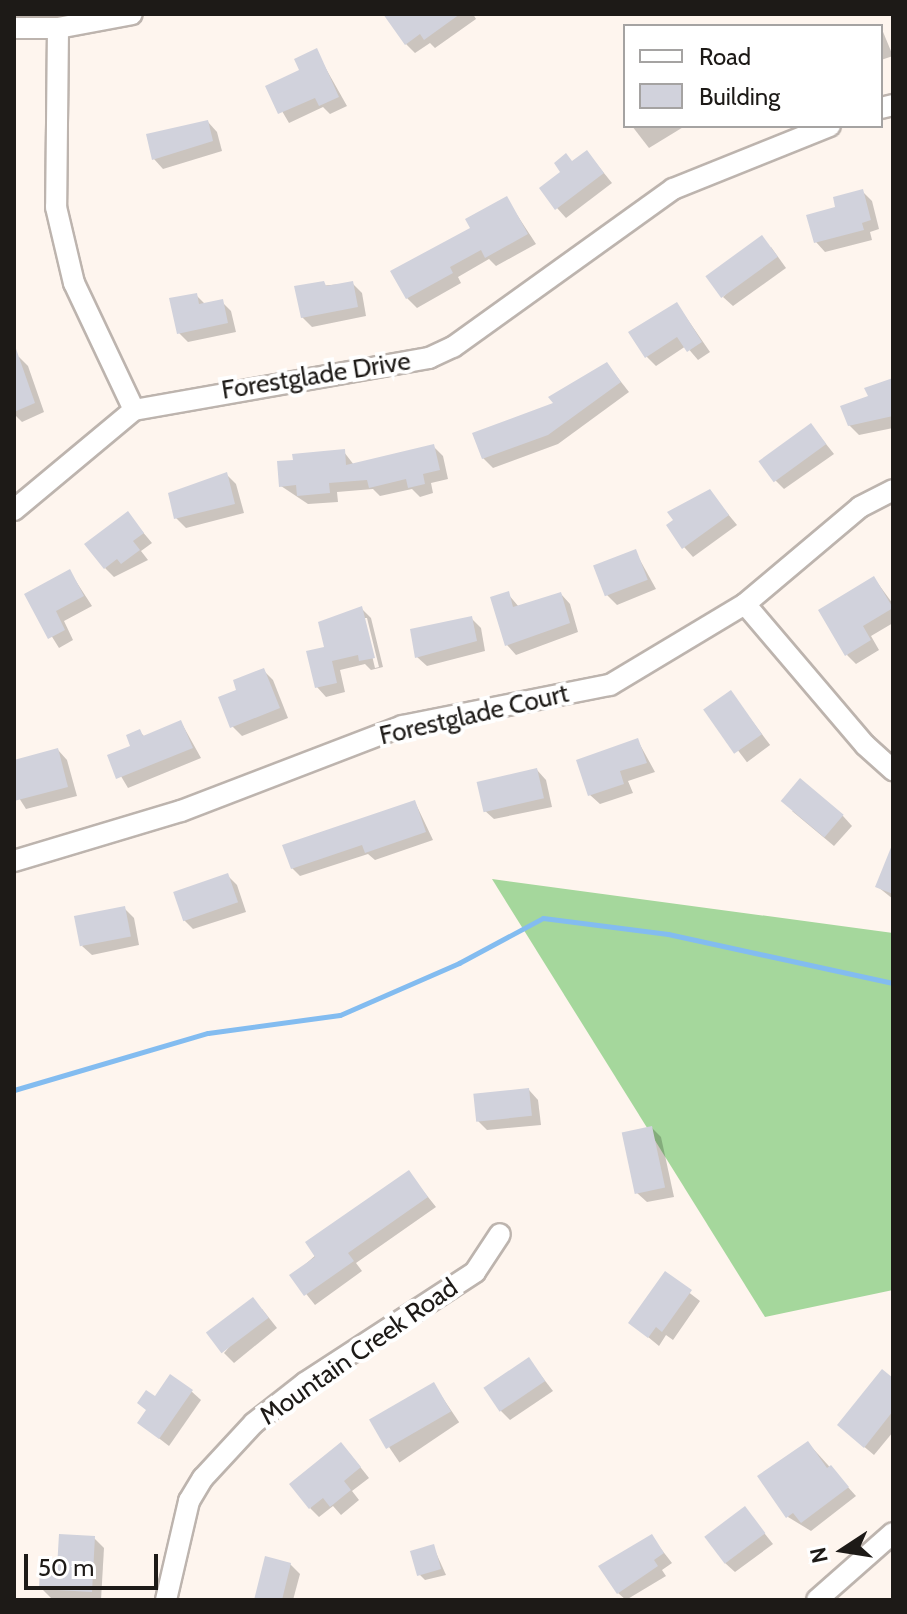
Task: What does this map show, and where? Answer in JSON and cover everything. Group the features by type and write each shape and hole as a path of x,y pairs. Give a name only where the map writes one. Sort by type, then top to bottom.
{"street":[{"path":"14,28 58,28 132,14"},
{"path":"58,28 56,207 74,283 134,410"},
{"name":"Forestglade Drive","path":"14,510 134,410 429,358 453,347 673,189 825,128"},
{"name":"Forestglade Court","path":"14,861 181,811 402,726 610,685 745,604 860,507 893,490"},
{"path":"745,604 865,745 893,770"},
{"name":"Mountain Creek Road","path":"166,1600 189,1501 203,1478 254,1423 305,1383 475,1272 500,1234"},
{"path":"817,1600 893,1533"}],"green space":[{"path":"492,879 893,933 893,1290 765,1317"}],"building":[{"path":"383,14 460,14 424,40 420,34 405,45"},
{"path":"317,48 339,97 319,106 315,98 278,114 265,86 299,70 294,59"},
{"path":"208,120 213,141 152,160 146,134"},
{"path":"587,150 604,173 555,210 539,188 560,172 554,163 566,153 572,161"},
{"path":"863,189 871,220 862,223 864,230 814,243 806,215 835,207 833,197"},
{"path":"507,196 528,234 485,258 481,250 450,267 453,273 406,299 390,271 470,228 465,219"},
{"path":"762,235 778,257 721,298 705,276"},
{"path":"324,281 326,286 353,281 358,307 301,318 294,286"},
{"path":"197,293 199,304 223,299 228,323 177,334 169,298"},
{"path":"677,302 702,342 687,352 677,337 645,358 628,332"},
{"path":"14,343 35,403 14,412"},
{"path":"607,362 621,382 548,435 482,459 472,433 553,403 548,397"},
{"path":"893,378 893,416 848,426 840,406 868,396 864,388"},
{"path":"811,423 826,444 774,482 758,461"},
{"path":"434,444 440,470 423,474 425,484 408,488 406,479 369,488 367,480 329,483 330,493 297,496 296,485 279,487 277,461 293,460 292,454 345,449 346,465"},
{"path":"227,472 235,504 174,519 168,493"},
{"path":"710,489 729,515 682,549 666,525 673,520 667,512"},
{"path":"128,511 144,533 133,541 140,550 121,564 117,559 104,569 84,544"},
{"path":"636,549 648,580 605,596 593,565"},
{"path":"70,569 84,596 56,611 65,630 48,639 24,594"},
{"path":"874,576 893,608 863,626 871,640 845,656 818,610"},
{"path":"509,591 513,607 561,592 570,623 505,646 490,597"},
{"path":"362,606 375,658 359,661 358,655 332,661 337,683 315,688 306,651 324,647 318,622"},
{"path":"472,616 477,641 415,658 410,629"},
{"path":"264,668 280,708 230,728 218,697 236,690 233,680"},
{"path":"731,690 762,734 734,754 703,710"},
{"path":"181,720 193,748 116,779 107,755 130,746 126,735 140,729 143,736"},
{"path":"638,738 647,763 620,771 624,784 588,796 576,760"},
{"path":"58,748 68,787 14,801 14,760"},
{"path":"537,768 544,798 484,812 477,782"},
{"path":"800,778 844,815 824,838 781,801"},
{"path":"415,800 426,832 365,853 362,845 291,869 282,845"},
{"path":"893,845 893,894 875,887"},
{"path":"228,873 238,902 183,921 173,892"},
{"path":"125,906 131,936 80,946 74,916"},
{"path":"529,1088 532,1116 476,1122 473,1094"},
{"path":"652,1126 665,1188 635,1194 622,1132"},
{"path":"409,1170 428,1197 348,1253 354,1261 304,1296 289,1275 315,1257 305,1242"},
{"path":"665,1271 692,1290 662,1332 656,1327 648,1338 628,1323"},
{"path":"253,1297 269,1318 222,1353 206,1333"},
{"path":"529,1357 545,1381 500,1412 483,1388"},
{"path":"882,1369 893,1378 893,1411 864,1448 837,1425"},
{"path":"170,1374 193,1390 159,1439 137,1423 146,1410 137,1403 146,1390 155,1396"},
{"path":"434,1382 451,1411 386,1449 369,1420"},
{"path":"808,1441 827,1468 831,1465 849,1487 801,1523 793,1513 786,1518 757,1476"},
{"path":"341,1442 361,1467 344,1481 351,1490 330,1507 323,1498 309,1509 289,1484"},
{"path":"745,1506 765,1533 725,1564 704,1537"},
{"path":"59,1534 95,1536 92,1592 39,1589 40,1566 57,1568"},
{"path":"652,1534 664,1553 654,1560 658,1566 617,1594 598,1566"},
{"path":"434,1544 441,1569 417,1576 410,1551"},
{"path":"265,1556 291,1563 282,1600 254,1600"}],"waterway":[{"path":"14,1090 208,1033 340,1015 459,963 543,918 668,934 893,983"}]}
